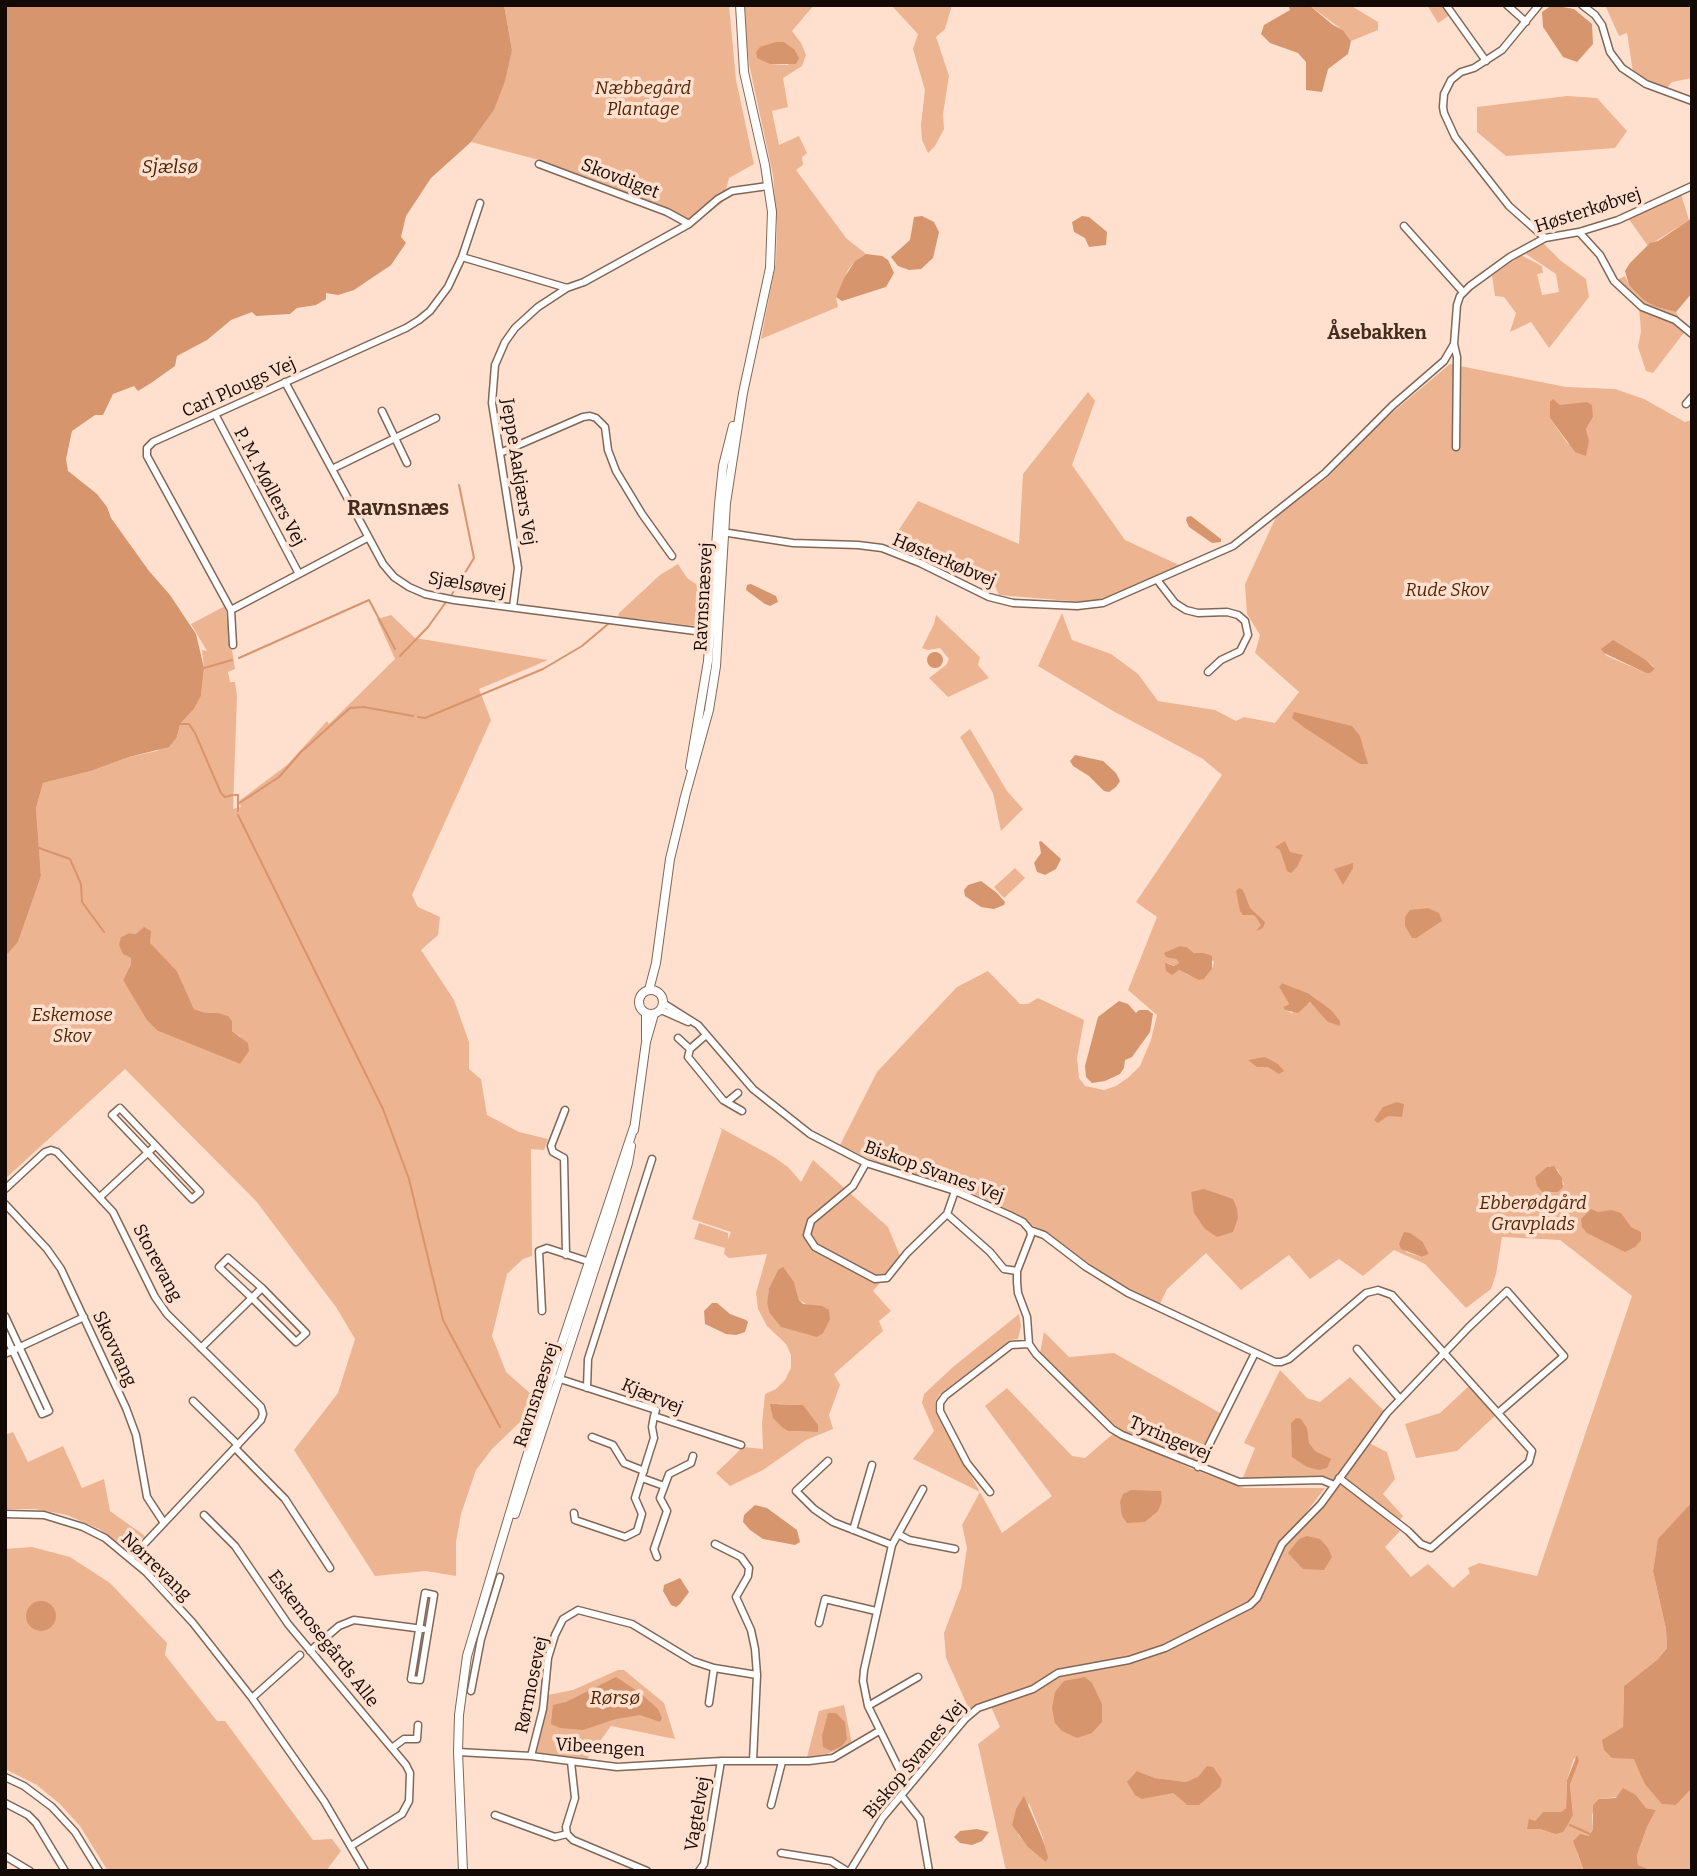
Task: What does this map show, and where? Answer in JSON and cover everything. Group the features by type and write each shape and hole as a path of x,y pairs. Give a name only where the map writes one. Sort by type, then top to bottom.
{"main road":[{"name":"Ravnsnæsvej","path":"463,1871 458,1752 459,1715 467,1656 491,1592 517,1487 628,1163 646,1042 656,1010 640,1009 638,1002 640,996 653,991 668,872 684,800 714,633 720,532 743,393 770,268 772,212 744,72 740,5"},
{"path":"653,991 662,996 656,1010"}],"street":[{"path":"1446,5 1486,61"},
{"path":"1507,5 1526,22"},
{"path":"1539,5 1502,50 1451,80 1444,94 1444,113 1455,136 1509,206 1545,238"},
{"path":"1582,5 1595,15 1602,25 1610,52 1622,68 1646,84 1692,101"},
{"name":"Skovdiget","path":"539,164 667,212 689,225"},
{"name":"Jeppe Aakjærs Vej","path":"513,607 518,568 492,384 499,353 505,342 527,316 567,289 689,225 718,199 732,191 768,186"},
{"name":"Høsterkøbvej","path":"1463,292 1510,257 1545,238 1618,220 1692,186"},
{"name":"Carl Plougs Vej","path":"233,645 231,610 146,452 153,442 419,320 440,300 462,257 480,203"},
{"path":"1404,226 1463,292 1455,315 1456,447"},
{"path":"1578,232 1600,255 1614,281 1642,307 1675,320 1692,334"},
{"path":"462,257 567,289"},
{"name":"Høsterkøbvej","path":"720,532 793,543 882,548 920,563 989,597 1013,603 1077,606 1094,604 1158,581 1233,546 1246,537 1339,460 1392,406 1444,361 1454,344"},
{"name":"Sjælsøvej","path":"285,382 367,538 394,577 410,587 425,594 454,600 714,633"},
{"path":"1686,404 1692,397"},
{"path":"382,411 407,463"},
{"name":"P. M. Møllers Vej","path":"215,414 299,573"},
{"path":"500,453 583,417 596,418 605,427 608,450 616,471 672,556"},
{"path":"332,469 436,418"},
{"path":"231,610 367,538"},
{"path":"1158,581 1175,603 1186,610 1198,613 1227,612 1238,615 1245,621 1248,635 1240,651 1221,660 1208,672"},
{"name":"Biskop Svanes Vej","path":"656,1010 699,1028 744,1080 772,1106 810,1134 866,1163 955,1191 1009,1215 1023,1222 1030,1230 1044,1235 1086,1267 1128,1293 1275,1362 1286,1361 1366,1293 1378,1290 1392,1294 1445,1354 1387,1413 1321,1504 1282,1544 1257,1598 1250,1605 1165,1648 1139,1658 1058,1673 1033,1689 978,1707 966,1717 901,1794 875,1828 849,1871 831,1861 781,1853"},
{"path":"706,1035 690,1049 688,1057 727,1102 742,1111"},
{"path":"678,1038 690,1049"},
{"path":"727,1102 738,1093"},
{"path":"120,1108 200,1192 192,1199 148,1153 112,1115 120,1108"},
{"path":"565,1110 551,1146 553,1152 564,1158 566,1255"},
{"path":"100,1197 155,1146"},
{"name":"Storevang","path":"5,1189 45,1152 57,1152 100,1197 121,1224 155,1297 167,1314 261,1407 261,1420 131,1558"},
{"path":"587,1388 588,1359 652,1158"},
{"path":"866,1163 853,1186 811,1221 807,1235 815,1247 875,1279 887,1278 947,1214 955,1191"},
{"name":"Skovvang","path":"5,1204 47,1249 61,1269 126,1408 136,1435 147,1497 164,1523"},
{"path":"947,1214 990,1252 1004,1269 1017,1271"},
{"path":"990,1492 967,1463 940,1411 940,1403 945,1396 1011,1345 1028,1344 1027,1317 1018,1293 1017,1271 1031,1235 1030,1230"},
{"path":"542,1311 539,1251 547,1248 592,1263"},
{"path":"228,1258 306,1333 296,1342 253,1297 219,1267 228,1258"},
{"path":"201,1348 262,1288"},
{"path":"1339,1478 1421,1544 1431,1548 1529,1462 1532,1451 1445,1354 1507,1291 1564,1356 1498,1413"},
{"path":"5,1316 17,1348 42,1413 48,1410 17,1348 5,1334"},
{"path":"5,1354 84,1317"},
{"name":"Tyringevej","path":"1028,1344 1112,1429 1122,1435 1239,1482 1322,1480 1334,1485"},
{"path":"1357,1349 1400,1399"},
{"path":"1198,1467 1255,1353"},
{"name":"Kjærvej","path":"555,1377 656,1410 654,1416 741,1445"},
{"path":"193,1401 285,1499 330,1568"},
{"path":"574,1513 575,1520 625,1537 637,1531 642,1514 635,1498 654,1438 654,1416"},
{"path":"595,1436 613,1445 626,1465 664,1486"},
{"path":"657,1557 654,1549 667,1511 660,1498 664,1486 669,1474 691,1463 693,1456"},
{"path":"828,1461 796,1491 824,1517 892,1545"},
{"path":"853,1530 872,1465"},
{"path":"908,1787 868,1706 863,1681 892,1545 922,1489"},
{"name":"Nørrevang","path":"5,1514 34,1514 71,1522 105,1538 158,1584 193,1623 299,1763 363,1867 356,1871"},
{"name":"Eskemosegårds Alle","path":"205,1515 234,1546 288,1624 407,1765 410,1773 407,1808 402,1814 351,1846"},
{"path":"898,1534 909,1540 955,1549"},
{"path":"715,1544 741,1557 748,1568 748,1576 736,1597 751,1630 757,1675 753,1761"},
{"path":"944,1556 946,1548"},
{"name":"Ravnsnæsvej","path":"471,1691 491,1592 500,1577"},
{"path":"425,1594 434,1595 420,1680 411,1679 419,1628 425,1594"},
{"path":"819,1623 825,1599 876,1611"},
{"name":"Rørmosevej","path":"531,1756 543,1709 548,1658 563,1619 572,1612 585,1610 632,1624 693,1661 714,1668 757,1675"},
{"path":"310,1651 339,1626 354,1620 428,1629"},
{"path":"252,1698 300,1655"},
{"path":"709,1703 714,1668"},
{"path":"868,1706 918,1677"},
{"path":"392,1748 404,1739 417,1739 418,1725"},
{"name":"Vibeengen","path":"458,1752 531,1756 617,1767 721,1761 809,1761 833,1758 879,1731"},
{"name":"Vagtelvej","path":"699,1871 704,1864 721,1761"},
{"path":"570,1762 575,1798 566,1826 567,1835 647,1871"},
{"path":"771,1805 782,1762"},
{"path":"5,1777 24,1786 52,1807 75,1832 99,1871"},
{"path":"901,1794 920,1819 929,1871"},
{"path":"5,1803 28,1815 36,1823 65,1871"},
{"path":"495,1815 555,1837 567,1835"},
{"path":"5,1856 30,1871"}],"green space":[{"name":"Næbbegård Plantage","path":"504,5 729,5 736,80 754,164 729,178 723,202 691,226 671,211 539,160 471,142 494,110 512,50"},
{"path":"743,5 814,5 792,31 806,55 802,66 783,78 788,107 772,111 779,145 799,136 807,153 802,157 803,165 796,170 846,238 866,254 848,270 836,297 838,307 761,339 776,262 777,225 773,175 749,64","holes":["776,42 784,42 794,49 788,65 770,64"]},
{"path":"891,5 952,5 945,29 936,37 949,76 943,114 944,129 928,153 922,140 921,125 925,90 913,49 918,34"},
{"path":"1309,5 1350,5 1378,22 1378,30 1351,41 1344,31"},
{"path":"1427,5 1444,5 1451,14 1438,23"},
{"path":"1605,5 1692,5 1692,78 1672,82 1666,89 1633,72 1627,33 1619,36"},
{"path":"1567,96 1597,98 1627,131 1615,148 1506,156 1477,132 1477,107"},
{"path":"1681,194 1689,220 1648,246 1628,218"},
{"path":"1542,242 1561,261 1586,279 1589,297 1549,348 1531,322 1510,332 1516,313 1504,297 1495,296 1492,276 1521,255 1542,266 1543,273 1537,274 1542,295 1559,292 1556,274 1523,252"},
{"path":"1625,276 1629,285 1656,307 1676,312 1686,330 1653,373 1646,371 1638,347 1641,331 1639,307 1617,280"},
{"name":"Rude Skov","path":"1450,364 1566,387 1615,389 1644,399 1685,422 1692,420 1692,1502 1658,1540 1653,1571 1666,1629 1667,1648 1658,1659 1624,1686 1623,1727 1644,1783 1676,1805 1692,1788 1692,1871 1653,1871 1638,1865 1637,1855 1656,1810 1646,1808 1636,1795 1599,1799 1592,1815 1593,1829 1577,1853 1584,1871 1006,1871 978,1744 1000,1727 988,1700 969,1709 946,1658 944,1633 961,1588 967,1548 962,1525 980,1492 1002,1533 1052,1496 985,1406 1007,1388 1072,1456 1085,1458 1114,1433 1192,1469 1244,1488 1325,1488 1274,1554 1273,1568 1286,1544 1316,1514 1337,1486 1344,1484 1400,1531 1385,1547 1411,1577 1428,1564 1453,1588 1470,1573 1468,1568 1479,1563 1537,1576 1632,1296 1560,1240 1502,1237 1491,1289 1466,1308 1425,1264 1394,1250 1363,1276 1339,1259 1310,1279 1289,1255 1241,1290 1206,1253 1167,1289 1159,1306 1124,1288 1041,1230 967,1190 972,1188 961,1180 948,1184 929,1180 877,1162 840,1145 877,1072 957,987 988,971 1020,1004 1028,1004 1038,998 1084,1020 1077,1058 1079,1078 1085,1086 1104,1090 1129,1077 1140,1066 1151,1040 1157,1015 1128,990 1157,917 1136,902 1222,775 1203,759 1113,711 1038,666 1062,613 1072,640 1111,654 1138,674 1158,701 1215,710 1236,721 1244,717 1275,723 1299,692 1255,653 1260,635 1247,614 1245,584 1277,515 1328,477 1381,422","holes":["1551,410 1593,417 1586,429 1589,440 1568,444 1550,418","1613,641 1654,667 1646,673 1604,653","1428,908 1439,923 1417,938 1422,909","1180,946 1187,947 1194,953 1204,953 1214,962 1204,979 1188,975 1167,963 1174,966 1179,963 1176,959","1282,983 1308,993 1319,1001 1306,1004 1292,1013 1283,1007 1289,1004 1279,987","1550,1166 1558,1170 1564,1184 1558,1192 1548,1193 1542,1172","1423,1242 1429,1254 1422,1257 1405,1252","1574,1758 1579,1761 1570,1785 1573,1815 1555,1834 1534,1829 1535,1821 1543,1812 1561,1812 1566,1808 1567,1780","1137,1771 1155,1778 1186,1782 1199,1776 1187,1805 1173,1793","1029,1803 1043,1838 1046,1862 1018,1835"]},
{"path":"1088,392 1095,401 1072,465 1125,540 1181,566 1094,603 999,595 995,586 926,553 888,546 918,501 1019,544 1023,474"},
{"path":"678,564 687,578 705,590 704,627 618,617 619,613 660,575"},
{"name":"Eskemose Skov","path":"225,606 235,669 228,672 230,682 235,682 237,696 233,809 241,807 239,801 287,765 327,721 329,724 395,659 377,619 391,615 415,638 548,660 479,689 491,720 412,895 418,907 440,917 438,935 421,950 454,1000 469,1042 469,1069 481,1079 487,1115 519,1132 548,1139 544,1150 531,1149 532,1256 523,1259 507,1274 492,1336 506,1372 531,1394 521,1421 492,1449 476,1470 461,1514 456,1542 456,1576 426,1571 375,1576 294,1450 338,1393 355,1339 336,1307 256,1201 125,1069 5,1179 5,957 18,942 41,876 36,808 43,783 157,751 177,737 180,724 194,709 201,696 204,668 202,650 207,651 191,624","holes":["129,933 136,934 177,971 194,1009 218,1013 232,1031 241,1037 240,1064 158,1031 123,980 131,958 121,937"]},
{"path":"936,615 980,657 978,665 989,678 948,697 929,678 946,665 949,659 940,648 922,648"},
{"path":"970,729 1007,791 1023,809 1001,831 993,793 960,737"},
{"path":"1015,868 1025,878 1004,898 994,887"},
{"path":"719,1127 774,1157 789,1168 801,1182 813,1160 888,1227 901,1258 873,1291 891,1311 879,1321 883,1331 834,1374 840,1385 829,1415 833,1429 806,1440 763,1470 730,1486 716,1473 743,1447 763,1449 765,1394 776,1389 785,1380 791,1368 791,1355 786,1344 767,1326 758,1309 756,1293 767,1254 729,1258 724,1254 725,1248 694,1239 699,1223 728,1233 728,1239 731,1232 692,1219 722,1130","holes":["778,1270 794,1282 799,1300 810,1306 822,1306 769,1312 769,1288","778,1404 803,1405 818,1432 788,1431"]},
{"path":"1019,1314 1021,1326 1018,1339 1010,1340 940,1394 935,1402 935,1411 980,1492 913,1459 934,1431 922,1403 924,1394 953,1367"},
{"path":"1044,1332 1069,1357 1114,1353 1222,1414 1196,1461 1118,1429 1040,1353"},
{"path":"1280,1370 1307,1398 1320,1402 1350,1377 1384,1411 1334,1481 1325,1476 1242,1480 1255,1448 1244,1443"},
{"path":"1469,1386 1496,1415 1457,1451 1416,1458 1405,1424 1440,1413"},
{"path":"13,1432 28,1462 63,1446 82,1488 104,1479 110,1511 145,1536 130,1551 99,1529 67,1515 35,1509 5,1509 5,1435"},
{"path":"1369,1443 1387,1452 1395,1479 1383,1494 1403,1516 1398,1522 1344,1477"},
{"path":"32,1547 70,1557 110,1583 167,1643 165,1655 217,1721 225,1721 313,1840 332,1839 341,1851 326,1871 108,1871 80,1826 60,1804 37,1785 5,1769 5,1549"},
{"path":"618,1670 624,1670 664,1703 675,1739 611,1726 587,1759 535,1752 548,1695 573,1690"},
{"path":"844,1705 852,1744 827,1754 807,1757 819,1711"}],"water":[{"name":"Sjælsø","path":"5,5 504,5 512,50 505,81 494,110 471,142 431,178 406,216 401,237 406,243 391,265 354,290 338,295 326,293 326,299 316,305 297,308 290,314 256,316 252,312 231,320 207,340 177,356 175,366 151,383 138,391 134,386 113,394 103,415 95,415 72,431 66,459 68,471 97,494 111,518 196,634 204,668 201,696 194,709 180,724 177,737 169,747 43,783 36,808 41,876 18,942 5,957"},
{"path":"1288,5 1309,5 1343,30 1351,41 1348,54 1328,69 1322,92 1306,90 1306,62 1298,53 1270,43 1261,34 1264,25 1290,10"},
{"path":"1552,5 1574,9 1592,24 1593,44 1577,62 1563,57 1543,27 1542,12"},
{"path":"784,42 794,49 799,58 796,64 770,64 757,58 756,52 760,47"},
{"path":"922,216 934,222 939,232 933,258 921,269 909,270 898,266 891,257 910,240 914,217"},
{"path":"1082,216 1089,217 1107,232 1106,245 1089,247 1085,238 1074,232 1072,222"},
{"path":"1692,218 1692,293 1676,312 1656,307 1644,300 1629,285 1625,271 1650,243 1658,241"},
{"path":"866,254 882,256 888,260 894,273 886,287 842,301 836,297 844,278 855,261"},
{"path":"1553,399 1560,405 1587,402 1592,405 1593,417 1586,429 1589,440 1586,456 1575,452 1550,418 1550,402"},
{"path":"1191,516 1221,539 1221,542 1212,543 1189,527 1186,520"},
{"path":"751,584 776,596 778,602 770,606 765,604 746,590 747,585"},
{"path":"1613,640 1646,660 1655,669 1646,673 1604,653 1601,649"},
{"path":"935,652 943,660 935,668 927,660"},
{"path":"1294,712 1352,726 1360,736 1368,764 1360,764 1305,728 1292,718"},
{"path":"1075,755 1103,761 1116,773 1120,781 1116,787 1109,792 1104,791 1089,776 1073,766 1070,761"},
{"path":"1041,841 1061,859 1056,869 1045,875 1037,872 1034,863 1041,853"},
{"path":"1285,841 1290,852 1303,855 1291,873 1287,871 1280,850 1275,847"},
{"path":"1353,863 1353,868 1343,885 1334,869"},
{"path":"981,881 997,893 1005,902 1004,905 994,909 981,907 965,896 964,890 968,885"},
{"path":"1239,888 1243,890 1250,908 1265,922 1263,928 1256,931 1261,925 1256,917 1243,915 1240,911 1236,891"},
{"path":"1428,908 1439,913 1442,921 1417,938 1412,938 1405,926 1405,917 1410,910"},
{"path":"144,927 151,931 150,943 177,971 194,1009 228,1016 232,1021 232,1031 248,1043 249,1051 240,1064 158,1031 147,1020 123,980 131,958 123,954 119,945 121,937 129,933 136,934"},
{"path":"1180,946 1187,947 1194,953 1212,956 1212,969 1204,979 1199,980 1179,970 1172,975 1166,971 1165,963 1174,966 1179,963 1176,959 1166,957 1164,953"},
{"path":"1282,983 1308,993 1319,1001 1331,1010 1340,1021 1340,1026 1328,1022 1310,1002 1298,1013 1285,1010 1283,1007 1289,1004 1279,987"},
{"path":"1119,1001 1128,1004 1136,1013 1139,1010 1148,1010 1153,1014 1150,1032 1132,1057 1125,1060 1120,1074 1092,1083 1086,1077 1085,1066 1098,1017"},
{"path":"1265,1057 1284,1071 1279,1074 1268,1067 1257,1067 1248,1060"},
{"path":"1397,1102 1404,1104 1402,1117 1388,1116 1378,1123 1374,1120 1383,1107"},
{"path":"1554,1166 1562,1178 1563,1187 1558,1192 1543,1193 1537,1186 1535,1177 1547,1167"},
{"path":"1204,1189 1233,1199 1238,1218 1233,1232 1217,1237 1205,1229 1194,1213 1191,1192"},
{"path":"1591,1209 1621,1213 1631,1227 1641,1232 1641,1240 1625,1252 1587,1233 1582,1227 1581,1219"},
{"path":"1404,1232 1423,1242 1429,1254 1422,1257 1401,1249 1399,1244"},
{"path":"783,1267 794,1282 799,1300 803,1304 822,1306 829,1310 830,1319 823,1333 817,1337 781,1327 769,1312 769,1288 778,1270"},
{"path":"712,1303 717,1303 730,1314 746,1320 748,1322 745,1332 726,1334 705,1324 704,1311"},
{"path":"770,1404 803,1405 818,1425 818,1432 788,1431 773,1418"},
{"path":"1296,1418 1301,1419 1307,1428 1309,1443 1315,1451 1331,1459 1327,1468 1319,1470 1307,1467 1292,1457 1291,1423"},
{"path":"1131,1490 1161,1491 1162,1501 1158,1511 1145,1522 1127,1523 1122,1516 1120,1502 1123,1494"},
{"path":"1692,1502 1692,1788 1676,1805 1662,1804 1644,1783 1634,1759 1612,1758 1604,1750 1602,1740 1623,1727 1624,1686 1658,1659 1667,1648 1666,1629 1653,1571 1658,1539"},
{"path":"755,1505 767,1508 797,1530 800,1542 795,1545 763,1539 750,1530 743,1522 744,1515"},
{"path":"1307,1536 1320,1539 1328,1548 1332,1557 1324,1570 1303,1569 1288,1553 1299,1539"},
{"path":"680,1578 689,1592 676,1607 671,1605 663,1591 664,1585"},
{"path":"41,1601 47,1602 55,1610 55,1622 47,1630 41,1631 35,1630 27,1622 26,1616 27,1610 35,1602"},
{"name":"Rørsø","path":"616,1677 658,1709 662,1718 660,1722 640,1715 616,1719 583,1730 560,1728 551,1724 553,1705 566,1702"},
{"path":"1085,1677 1092,1683 1102,1704 1102,1722 1092,1733 1077,1738 1062,1731 1055,1723 1052,1708 1055,1692 1064,1681"},
{"path":"828,1713 836,1713 845,1722 847,1739 842,1746 831,1751 823,1747 822,1736"},
{"path":"1577,1755 1579,1761 1570,1785 1573,1815 1563,1832 1555,1834 1540,1829 1527,1829 1529,1819 1535,1821 1543,1812 1561,1812 1566,1808 1567,1780"},
{"path":"1207,1766 1213,1767 1222,1780 1220,1787 1199,1805 1187,1805 1173,1793 1142,1799 1135,1795 1127,1782 1137,1771 1155,1778 1186,1782 1199,1776"},
{"path":"1623,1788 1636,1795 1646,1808 1656,1810 1637,1855 1638,1865 1653,1871 1584,1871 1573,1841 1580,1834 1589,1836 1593,1829 1593,1805 1599,1799 1616,1798"},
{"path":"1024,1796 1042,1838 1048,1857 1046,1862 1028,1847 1012,1825 1016,1809"},
{"path":"977,1829 989,1832 982,1841 972,1845 960,1843 954,1837 960,1831"}],"waterway":[{"path":"452,594 474,558 459,485"},
{"path":"239,658 369,600 395,649"},
{"path":"400,656 428,627 446,602"},
{"path":"418,717 425,718 543,669 582,646 608,624"},
{"path":"204,668 232,660"},
{"path":"238,804 279,777 301,752 350,708 364,707 413,716"},
{"path":"180,724 189,724 195,733 221,793 225,797 233,795"},
{"path":"235,795 238,795 238,811"},
{"path":"238,815 383,1109 409,1179 443,1320 500,1427"},
{"path":"39,848 70,859 81,884 82,902 104,932"},
{"path":"1570,1825 1590,1834"}],"district":[{"name":"Åsebakken","path":"1377,334"},
{"name":"Ravnsnæs","path":"398,509"}],"park label":[{"name":"Ebberødgård Gravplads","path":"1533,1214"}]}
